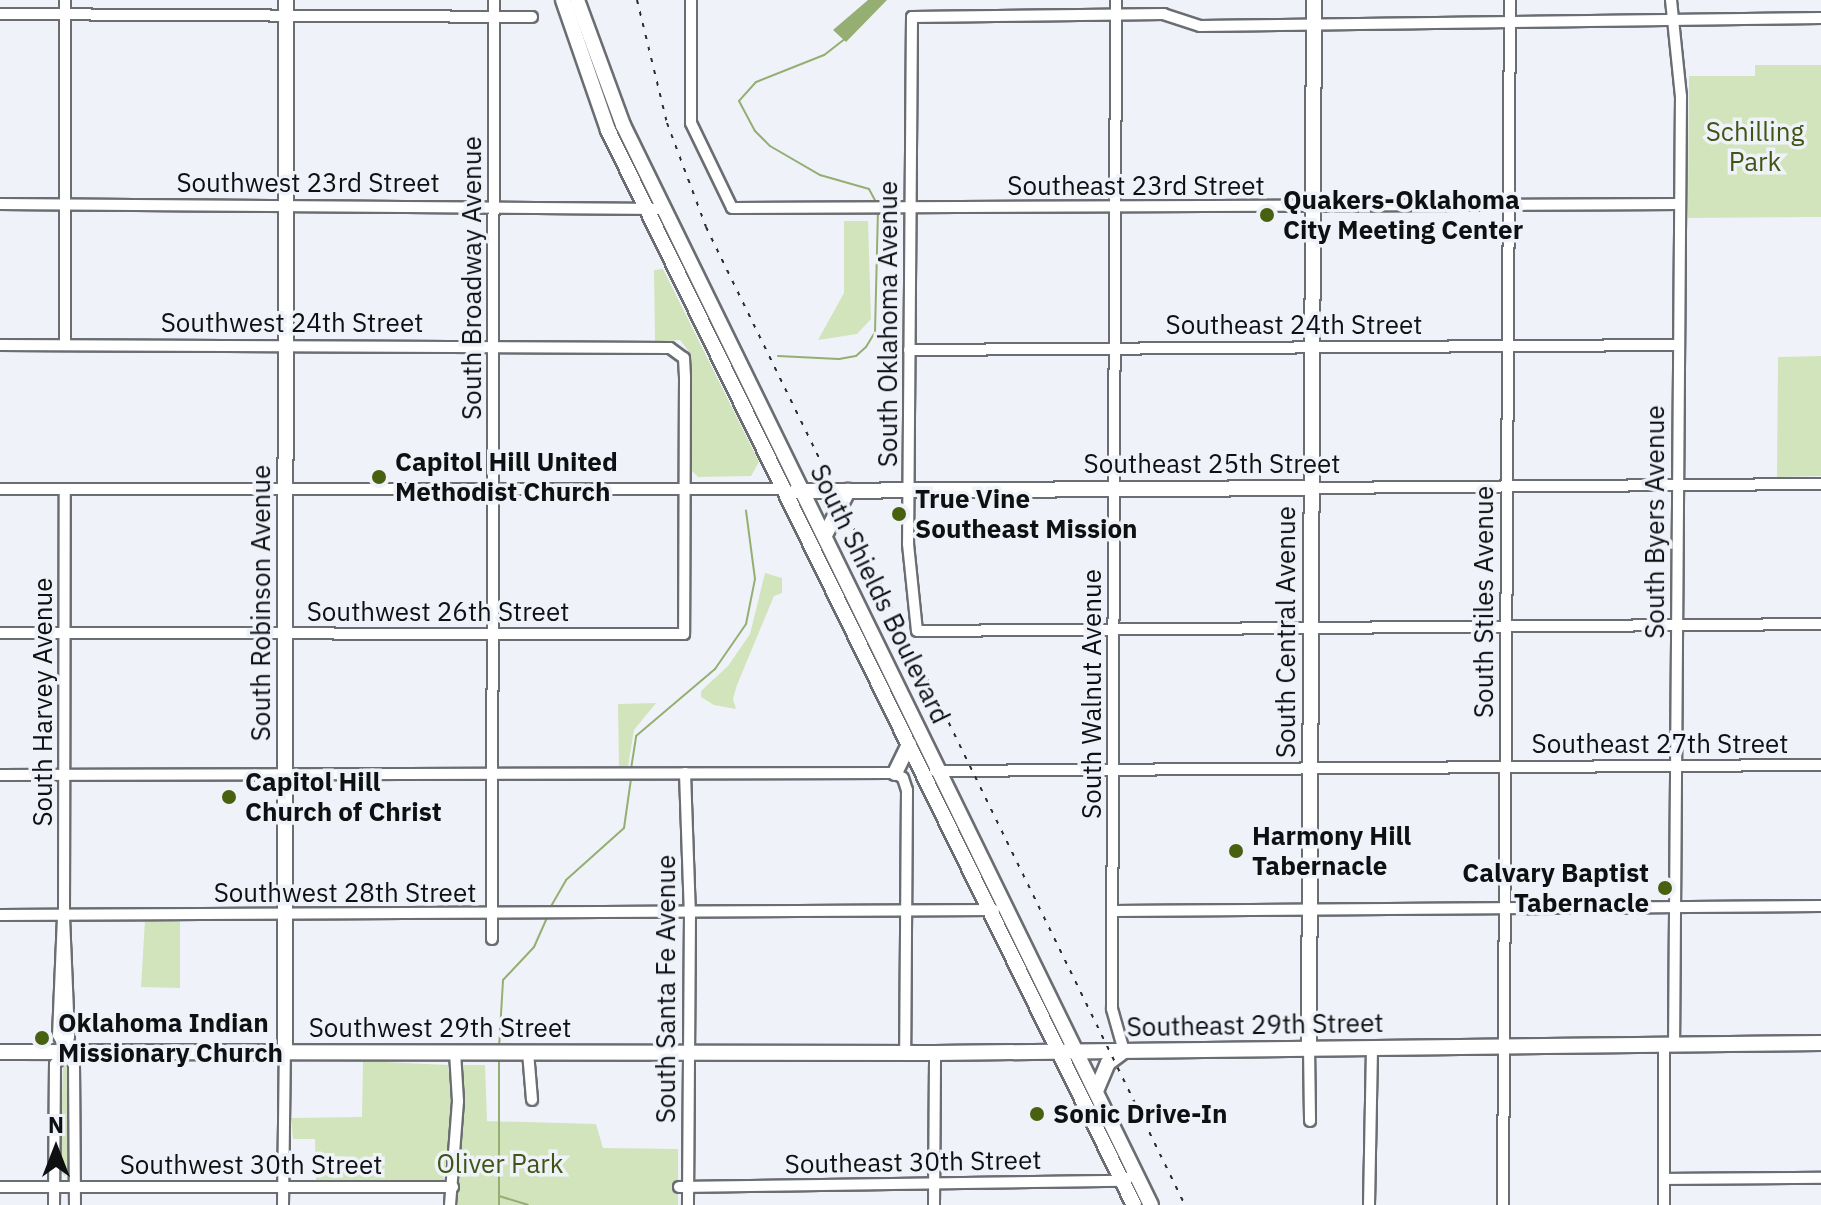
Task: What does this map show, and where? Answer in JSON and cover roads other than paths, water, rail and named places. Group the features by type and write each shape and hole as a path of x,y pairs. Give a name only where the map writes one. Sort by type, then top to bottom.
{"main road":[{"name":"South Shields Boulevard","path":"563,0 593,95 646,209 1060,1051 1129,1177 1151,1205"},
{"name":"South Shields Boulevard","path":"577,0 608,90 664,209 1078,1052 1129,1177 1134,1205"},
{"name":"South Central Avenue","path":"1309,1047 1314,0"},
{"name":"South Robinson Avenue","path":"285,1052 286,8"},
{"name":"Southeast 25th Street","path":"784,489 1311,488"},
{"path":"825,535 848,491"},
{"path":"852,628 866,620"},
{"path":"895,773 909,744"},
{"name":"Southeast 29th Street","path":"689,1052 1078,1052 1821,1043"},
{"path":"1096,1091 1108,1063 1124,1051"},
{"name":"Southwest 29th Street","path":"0,1052 689,1052"}],"street":[{"path":"65,0 65,345"},
{"name":"South Broadway Avenue","path":"492,939 494,0"},
{"name":"Southeast 23rd Street","path":"691,0 691,123 719,176 725,203 737,209 1680,204"},
{"name":"South Walnut Avenue","path":"1116,0 1112,1009 1124,1051"},
{"name":"South Stiles Avenue","path":"1503,1205 1510,0"},
{"name":"South Byers Avenue","path":"1664,1205 1675,907 1680,204 1680,90 1671,0"},
{"path":"0,14 286,8 532,17"},
{"path":"1116,15 1169,14 1194,26 1821,18"},
{"name":"South Oklahoma Avenue","path":"1114,630 917,631 908,491 912,17 1116,15"},
{"name":"Southwest 23rd Street","path":"0,204 494,205 664,209"},
{"name":"Southwest 24th Street","path":"0,345 493,345 680,351 685,377 684,490"},
{"name":"Southeast 24th Street","path":"909,350 1679,345"},
{"name":"Southeast 25th Street","path":"1311,488 1821,484"},
{"name":"Southeast 25th Street","path":"0,489 784,489"},
{"name":"South Harvey Avenue","path":"65,489 64,915 58,1035 74,1064 75,1205"},
{"name":"Southwest 26th Street","path":"0,633 684,634 684,490"},
{"path":"1114,630 1821,624"},
{"name":"Southeast 27th Street","path":"923,772 1821,765"},
{"name":"South Santa Fe Avenue","path":"685,773 690,914 684,1186 688,1205"},
{"path":"0,775 895,773 907,786 905,1053"},
{"path":"1113,911 1821,906"},
{"name":"Southwest 28th Street","path":"0,915 493,915 1008,910"},
{"name":"South Central Avenue","path":"1309,1047 1310,1121"},
{"path":"1369,1205 1372,1047"},
{"name":"South Harvey Avenue","path":"54,1205 55,1064 66,1052"},
{"name":"South Robinson Avenue","path":"283,1205 285,1052"},
{"path":"450,1205 453,1187 455,1052"},
{"path":"523,1052 532,1100"},
{"path":"934,1205 935,1053"},
{"name":"Southeast 30th Street","path":"684,1186 934,1184 1129,1177"},
{"path":"1664,1179 1821,1178"},
{"name":"Southwest 30th Street","path":"0,1187 453,1187"}],"waterway":[{"path":"846,38 824,55 756,82 739,101 755,131 770,146 820,175 869,189 877,204"},
{"path":"778,356 839,359 856,356 866,347 875,332 878,211"},
{"path":"631,769 636,736 715,669 746,624 755,579 746,511"},
{"path":"550,908 566,880 624,828 631,779"},
{"path":"499,1048 503,980 534,947 547,918"},
{"path":"499,1058 499,1205"},
{"path":"499,1196 528,1205"}],"railway":[{"path":"637,0 667,123 706,227 1185,1205"}],"place":[{"name":"Quakers-Oklahoma City Meeting Center","path":"1267,215"},
{"name":"Capitol Hill United Methodist Church","path":"379,477"},
{"name":"True Vine Southeast Mission","path":"899,514"},
{"name":"Capitol Hill Church of Christ","path":"229,797"},
{"name":"Harmony Hill Tabernacle","path":"1236,851"},
{"name":"Calvary Baptist Tabernacle","path":"1665,888"},
{"name":"Oklahoma Indian Missionary Church","path":"42,1038"},
{"name":"Sonic Drive-In","path":"1037,1114"}],"park label":[{"name":"Schilling Park","path":"1755,147"},
{"name":"Oliver Park","path":"500,1164"}]}
